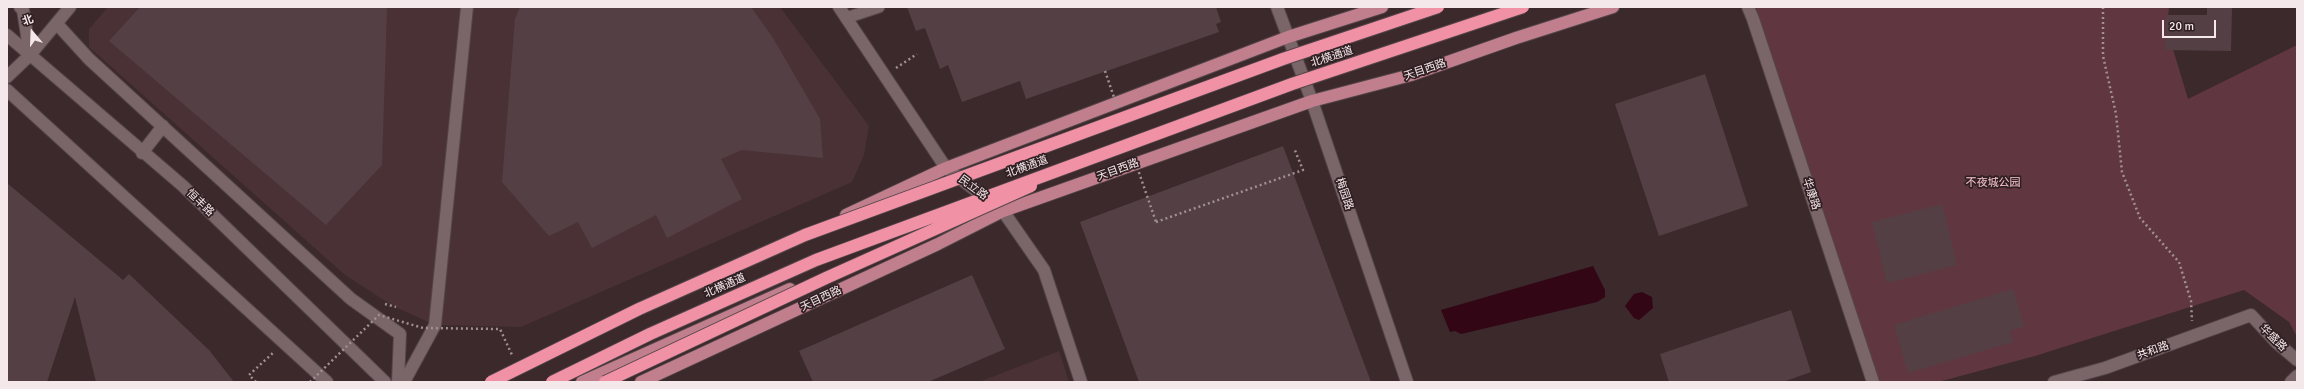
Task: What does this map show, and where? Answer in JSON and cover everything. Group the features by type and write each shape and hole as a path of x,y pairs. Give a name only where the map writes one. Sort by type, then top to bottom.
{"highway":[{"name":"北横通道","path":"491,382 639,309 806,235 1283,59 1438,7"},
{"name":"北横通道","path":"552,382 650,334 816,260 1292,84 1523,7"},
{"path":"606,382 826,278 1019,192 1093,157"}],"main road":[{"path":"496,382 946,168 1288,37 1382,7"},
{"name":"天目西路","path":"641,382 938,244 1003,211 1312,101 1411,75 1516,38 1613,7"},
{"path":"582,382 953,216 1003,211"}],"street":[{"path":"20,7 23,10 30,55"},
{"path":"7,77 30,55 70,7"},
{"path":"404,382 435,325 467,7"},
{"name":"民立路","path":"839,7 946,168 1003,211 1044,270 1080,382"},
{"name":"梅园路","path":"1277,7 1312,101 1407,382"},
{"name":"华康路","path":"1748,7 1754,19 1873,382"},
{"path":"57,24 89,59 352,300 400,334 398,382"},
{"name":"恒丰路","path":"7,35 142,153 183,186 385,382"},
{"path":"7,90 327,382"},
{"path":"142,153 163,126"},
{"name":"共和路","path":"2054,382 2105,368 2251,315"},
{"name":"华盛路","path":"2251,315 2277,343 2297,360"},
{"path":"2291,382 2297,376"}],"lane":[{"path":"846,18 879,7"}],"path":[{"path":"2103,7 2104,56 2116,114 2122,172 2140,218 2178,262 2191,301 2192,337"},
{"path":"885,76 917,54"},
{"path":"1156,222 1303,170 1294,148"},
{"path":"310,382 379,315 423,328 500,329 516,362"},
{"path":"256,382 250,375 284,343"}],"shaded area":[{"path":"108,7 780,7 869,126 864,155 852,182 521,327 435,325 393,306 345,275 89,47 89,29"},
{"path":"1593,266 1605,290 1605,297 1597,302 1461,334 1455,331 1450,332 1441,310"},
{"path":"1642,292 1652,297 1653,308 1639,320 1634,318 1625,306 1634,294"},
{"path":"1059,351 1069,382 979,382"}],"green space":[{"name":"不夜城公园","path":"1756,7 2169,7 2167,29 2188,99 2297,45 2297,337 2289,322 2244,290 2035,356 1938,382 1868,382"}],"building":[{"path":"140,7 387,7 382,165 326,225 109,41"},
{"path":"520,7 751,7 773,38 820,119 823,158 742,150 721,159 742,199 667,238 656,215 592,248 578,222 549,236 502,182 515,19"},
{"path":"907,7 1216,7 1221,22 1216,24 1219,32 1026,99 1020,81 962,102 948,65 940,69 925,28 916,31"},
{"path":"2207,7 2232,7 2231,51 2165,50 2166,15 2207,15"},
{"path":"1705,74 1748,206 1659,236 1615,104"},
{"path":"1283,146 1371,382 1139,382 1080,222"},
{"path":"7,183 123,280 129,274 209,350 234,382 96,382 75,297 47,382 7,382"},
{"path":"1942,204 1957,265 1887,283 1872,222"},
{"path":"972,275 1005,349 928,382 813,382 799,351"},
{"path":"2013,289 2024,326 2010,331 2013,342 1908,373 1894,325"},
{"path":"1791,310 1811,372 1783,382 1669,382 1660,354"}]}
